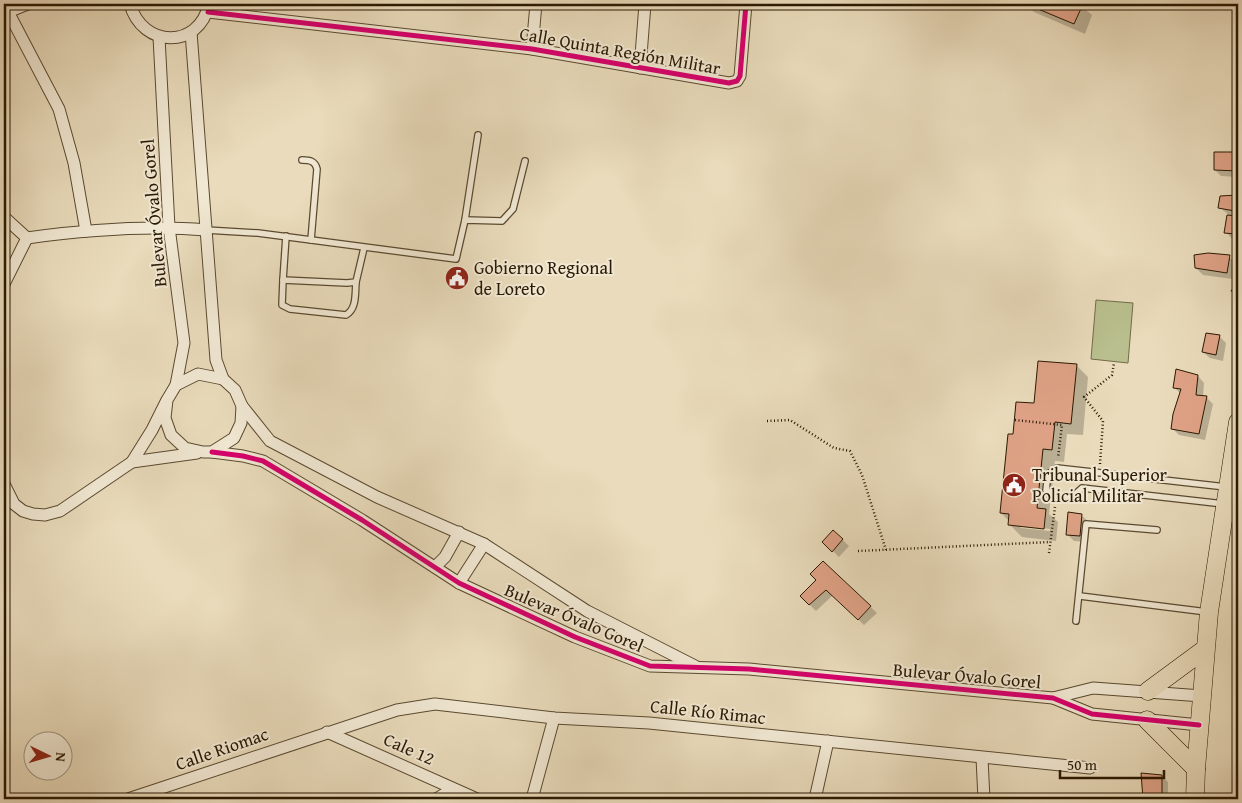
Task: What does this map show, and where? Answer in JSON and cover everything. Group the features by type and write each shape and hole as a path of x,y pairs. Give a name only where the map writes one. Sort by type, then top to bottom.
{"main road":[{"path":"1195,799 1199,725 1209,612 1229,496 1238,422"},
{"path":"1148,691 1206,649"},
{"path":"1147,720 1196,770"}],"street":[{"path":"28,4 6,8 59,109 74,163 86,231"},
{"path":"130,4 139,24 148,32 159,37 170,38 191,32 201,23 208,8"},
{"path":"532,49 536,4"},
{"path":"640,68 645,4"},
{"name":"Calle Quinta Región Militar","path":"208,8 532,49 729,84 737,81 740,76 746,4"},
{"name":"Bulevar Óvalo Gorel","path":"191,32 216,360 223,379 235,390 242,406 270,441 378,497 484,544 587,611 699,668"},
{"name":"Bulevar Óvalo Gorel","path":"159,37 169,227 184,343 176,385 167,400 165,418 171,435 185,448 243,456 264,461 362,520 459,583 575,638 650,666 749,669 1053,698 1092,714 1199,725"},
{"path":"4,217 27,238 86,231 169,227 206,230"},
{"path":"4,284 27,238"},
{"path":"176,385 198,374 223,379"},
{"path":"4,484 14,504 23,511 45,515 60,511 132,462 152,430 167,400"},
{"path":"132,462 207,452 234,438 241,423 242,406"},
{"path":"435,568 445,557 459,532"},
{"path":"459,583 484,544"},
{"name":"Bulevar Óvalo Gorel","path":"1053,698 1093,688 1202,696"},
{"name":"Calle Río Rimac","path":"326,732 397,710 435,704 554,718 649,723 1090,768"},
{"path":"532,799 554,718"},
{"name":"Cale 12","path":"326,732 477,799"},
{"name":"Calle Riomac","path":"128,799 326,732"},
{"path":"815,799 828,741"},
{"path":"982,758 984,799"},
{"path":"436,799 453,789"}],"lane":[{"path":"206,230 286,236 456,259 466,220 478,135"},
{"path":"302,160 312,160 316,164 317,169 311,240"},
{"path":"466,220 502,221 513,210 525,161"},
{"path":"286,236 282,305 290,310 346,315 350,312 354,304 356,282 364,248"},
{"path":"283,280 356,282"},
{"path":"1057,468 1099,473 1229,496 1082,488 1071,498 1056,498 1046,490 1048,474 1057,468"},
{"path":"1076,621 1086,524 1157,530"},
{"path":"1080,596 1209,612"}],"path":[{"path":"1238,286 1232,291 1235,296 1238,295"},
{"path":"1099,473 1102,421 1084,397 1112,375 1114,363"},
{"path":"767,421 790,420 834,448 850,451 862,475 886,550"},
{"path":"1015,420 1062,425 1057,468"},
{"path":"1049,553 1056,498"},
{"path":"858,551 1050,542"}],"green space":[{"path":"1096,300 1133,303 1128,363 1091,359"}],"building":[{"path":"1026,4 1083,4 1074,24"},
{"path":"1214,152 1238,152 1238,171 1214,170"},
{"path":"1238,195 1235,211 1218,208 1220,196"},
{"path":"1227,215 1238,216 1236,234 1224,233"},
{"path":"1208,253 1230,255 1227,273 1195,268 1194,255"},
{"path":"1206,333 1220,335 1216,355 1202,352"},
{"path":"1038,361 1077,364 1071,424 1055,422 1052,450 1043,449 1037,508 1046,509 1044,529 1008,525 1009,514 1000,513 1008,434 1013,434 1016,402 1034,403"},
{"path":"1176,369 1198,375 1196,395 1207,396 1199,434 1171,429 1173,414 1181,389 1173,388"},
{"path":"1068,512 1082,514 1080,536 1066,535"},
{"path":"833,530 843,539 832,552 822,542"},
{"path":"823,561 871,606 858,620 826,590 809,605 800,596 816,580 810,574"},
{"path":"1141,773 1162,775 1162,799 1143,799"}],"cycle path":[{"path":"208,12 532,49 729,83 737,81 740,76 746,4"},
{"path":"212,452 263,461 362,520 459,583 575,637 650,666 749,669 1053,698 1092,714 1199,725"}],"place":[{"name":"Gobierno Regional de Loreto","path":"457,278"},
{"name":"Tribunal Superior Policial Militar","path":"1014,485"}]}
